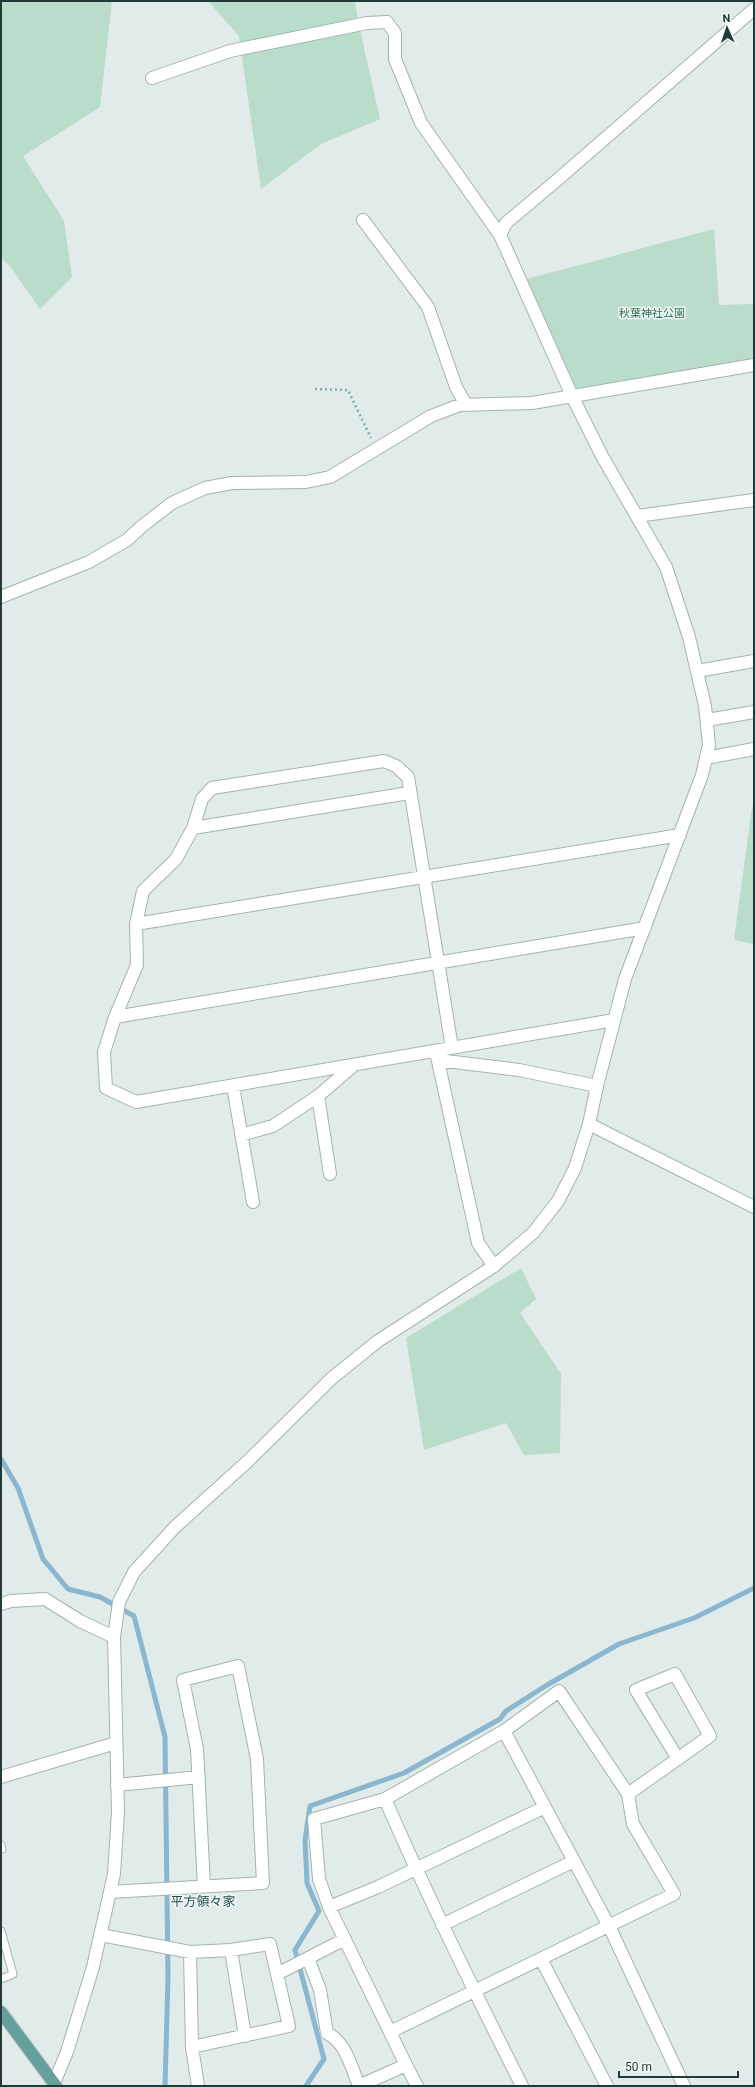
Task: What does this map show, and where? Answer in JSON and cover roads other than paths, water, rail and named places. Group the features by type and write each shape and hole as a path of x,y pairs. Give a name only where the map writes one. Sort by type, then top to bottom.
{"main road":[{"path":"1,2012 55,2085"}],"street":[{"path":"500,235 506,223 754,8"},
{"path":"55,2085 93,1967 114,1874 118,1812 114,1637 119,1602 134,1572 175,1527 248,1461 332,1378 378,1341 494,1266 533,1233 558,1201 575,1168 589,1124 597,1086 625,979 702,776 709,745 707,720 689,636 666,567 602,456 573,398 500,235 421,123 395,58 394,33 387,22 368,23 230,52 152,78"},
{"path":"363,220 428,307 456,388 466,405"},
{"path":"1,597 89,562 127,540 140,527 172,503 205,488 232,483 312,481 330,477 431,416 460,405 532,403 573,398 754,365"},
{"path":"637,516 754,500"},
{"path":"697,671 754,661"},
{"path":"707,720 754,712"},
{"path":"706,758 754,749"},
{"path":"452,1048 425,876 409,794 408,777 396,766 384,761 212,788 202,799 193,828 176,859 143,891 136,924 137,964 115,1017 104,1052 106,1088 136,1102 354,1066 437,1056 519,1070 597,1086"},
{"path":"193,828 409,794"},
{"path":"136,924 680,835"},
{"path":"115,1017 439,961 645,928"},
{"path":"437,1056 452,1048 614,1020"},
{"path":"437,1056 478,1243 494,1266"},
{"path":"241,1135 273,1126 318,1096 354,1066"},
{"path":"233,1086 253,1202"},
{"path":"318,1096 330,1174"},
{"path":"589,1124 754,1207"},
{"path":"1,1604 11,1601 45,1599 80,1621 114,1637"},
{"path":"110,1892 263,1883 257,1759 238,1666 184,1680 197,1749 204,1886"},
{"path":"628,1794 710,1736 675,1674 636,1690 678,1758"},
{"path":"390,2032 674,1894 633,1824 628,1794 559,1691 504,1731 384,1799 314,1820 319,1879 329,1907 406,2065 417,2086"},
{"path":"504,1731 609,1926 684,2086"},
{"path":"1,1777 116,1744"},
{"path":"117,1785 199,1777"},
{"path":"384,1799 415,1869 474,1992 522,2086"},
{"path":"329,1907 415,1869 545,1807"},
{"path":"442,1925 574,1861"},
{"path":"100,1934 190,1952 231,1950 270,1944 289,2026 192,2047"},
{"path":"277,1974 345,1940"},
{"path":"231,1950 245,2036"},
{"path":"190,1952 192,2047 198,2086"},
{"path":"308,1958 320,1990 327,2033 337,2039 348,2057 359,2086 406,2065"},
{"path":"540,1959 607,2086"}],"lane":[{"path":"1,1931 13,1974 1,1979"}],"waterway":[{"path":"1,1459 18,1488 43,1559 68,1589 100,1597 134,1616 165,1737 168,1977 165,2086"},
{"path":"306,2086 324,2059 295,1950 319,1911 307,1883 305,1840 310,1806 404,1773 500,1719 506,1711 547,1685 619,1644 694,1618 754,1588"}],"district":[{"name":"平方領々家","path":"203,1901"}],"park label":[{"name":"秋葉神社公園","path":"652,313"}]}
